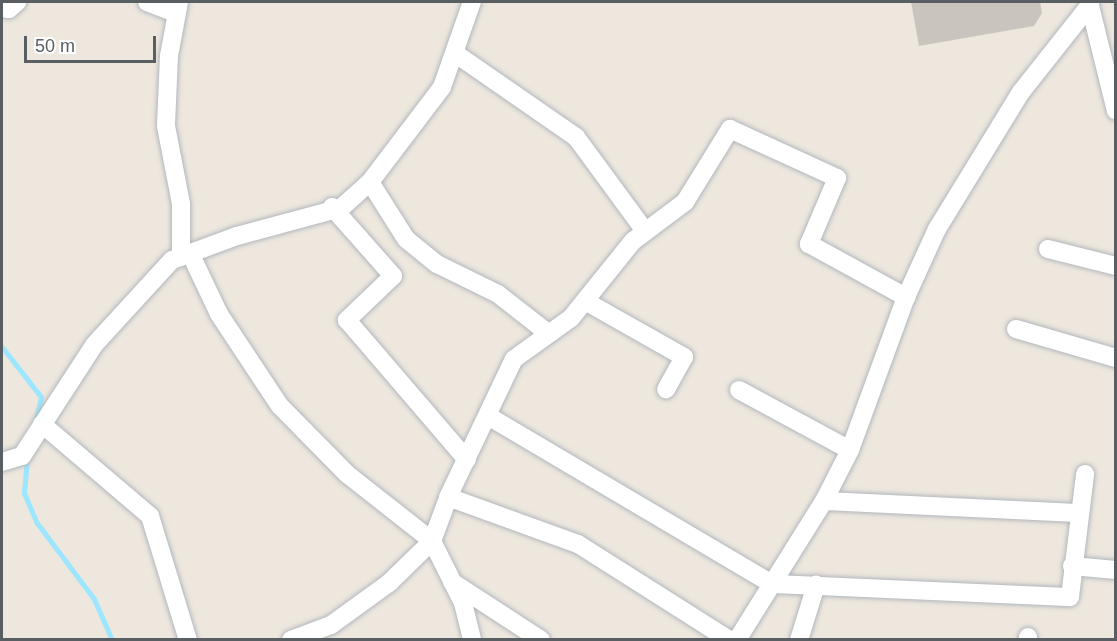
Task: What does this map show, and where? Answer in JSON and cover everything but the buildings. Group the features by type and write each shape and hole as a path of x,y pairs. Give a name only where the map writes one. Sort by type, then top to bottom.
{"street":[{"path":"2,8 9,9 17,2"},
{"path":"147,2 177,7 166,126 181,204 186,256 219,314 280,406 346,474 432,541 463,603 472,639"},
{"path":"2,462 22,456 94,345 172,260 237,236 302,221 332,207 341,208 370,182 442,87 456,54 472,2"},
{"path":"1089,3 1116,111"},
{"path":"738,639 824,501 850,450 906,297 937,229 1015,102 1089,3"},
{"path":"456,54 576,137 645,231"},
{"path":"291,639 331,625 389,583 432,541 448,497 514,358 571,318 645,231 685,202 730,129 837,178 809,244 906,297"},
{"path":"370,182 406,239 437,264 498,294 548,333"},
{"path":"332,207 393,276 347,320 467,460"},
{"path":"1048,249 1116,266"},
{"path":"585,301 684,357 666,389"},
{"path":"1016,329 1116,358"},
{"path":"739,390 850,450"},
{"path":"488,416 772,584 1070,597 1085,474"},
{"path":"42,424 150,516 188,639"},
{"path":"448,497 578,544 729,639"},
{"path":"824,501 1079,513"},
{"path":"1072,566 1116,570"},
{"path":"452,582 541,639"},
{"path":"798,639 816,585"}],"waterway":[{"path":"2,347 41,397 35,422"},
{"path":"27,458 24,493 37,523 94,599 112,640"}]}
